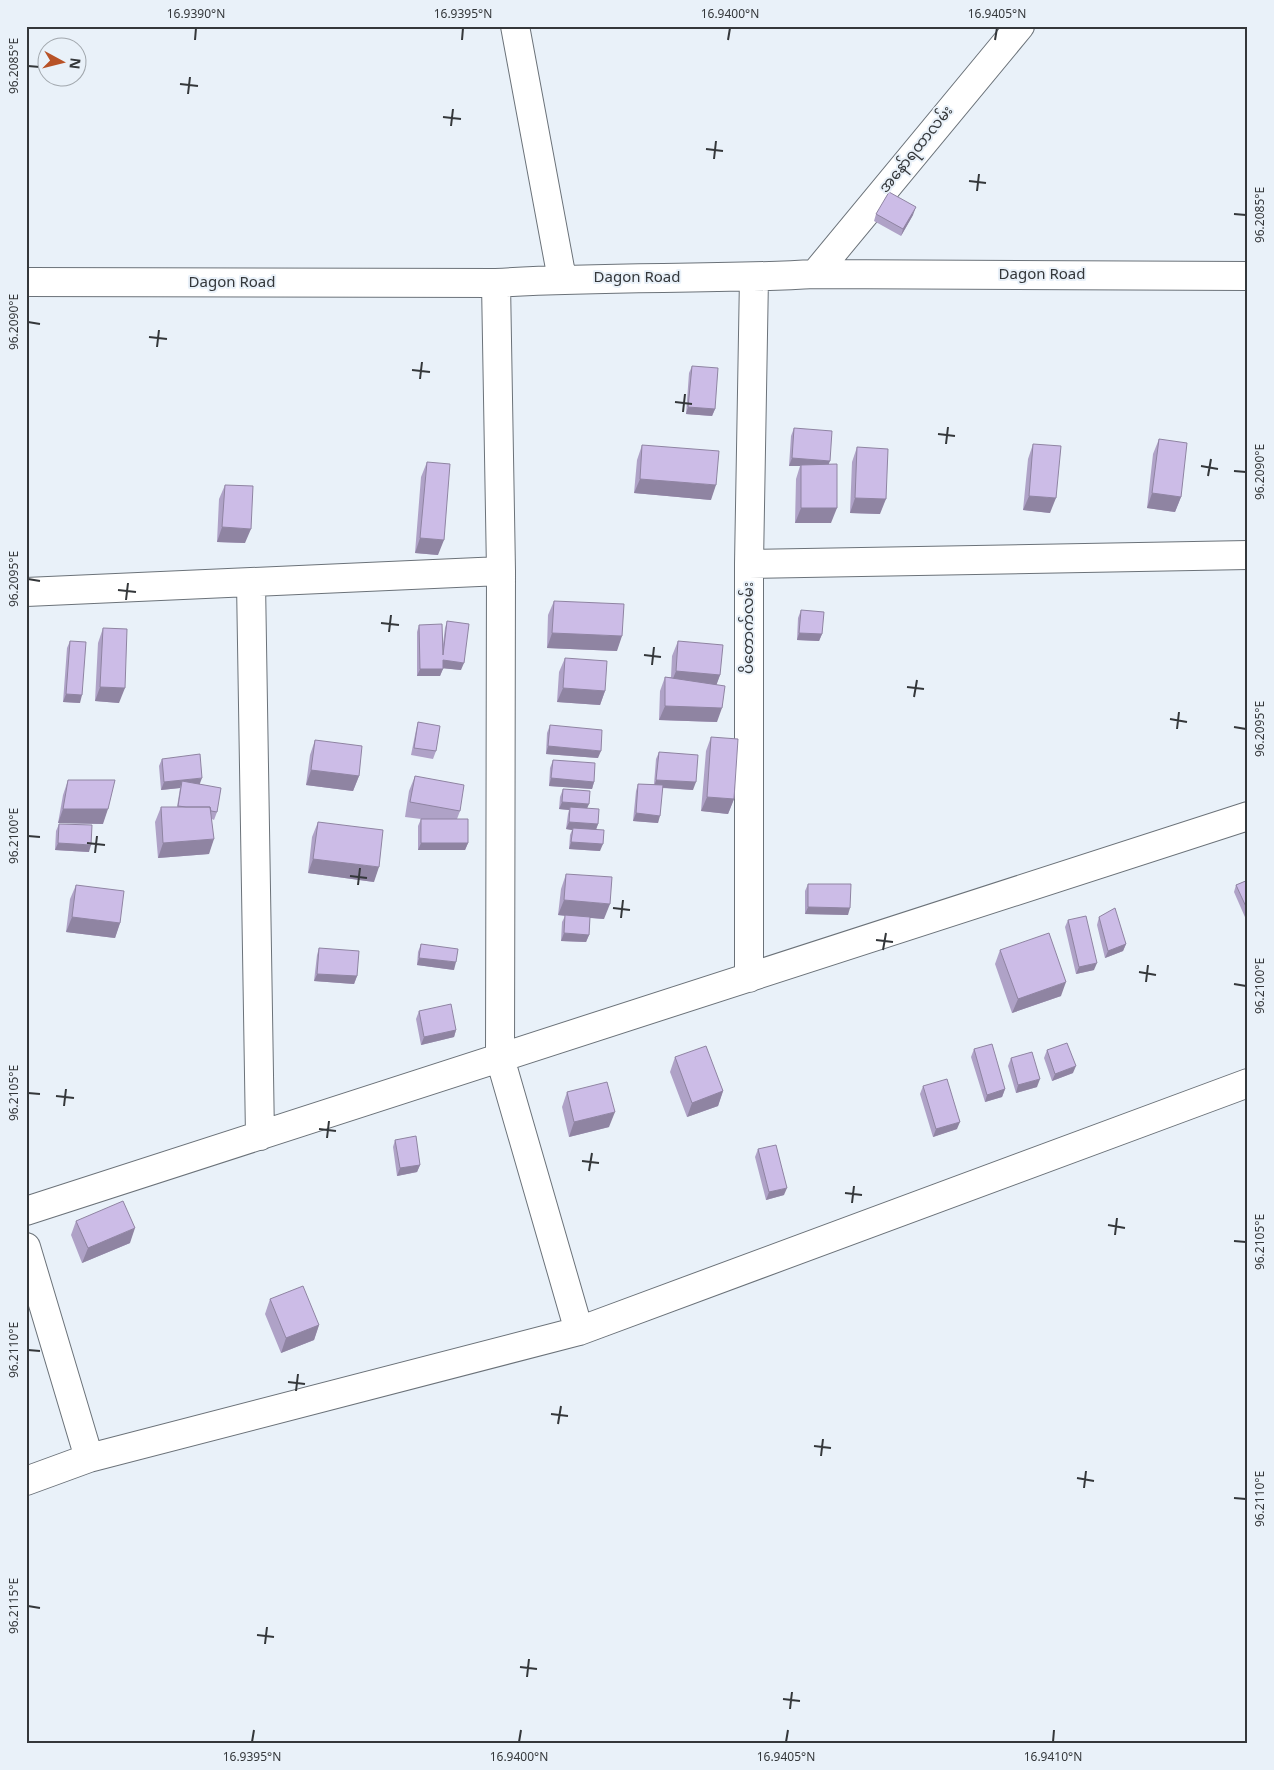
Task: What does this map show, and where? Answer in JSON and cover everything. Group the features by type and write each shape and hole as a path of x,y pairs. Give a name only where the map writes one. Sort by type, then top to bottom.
{"street":[{"path":"515,26 562,279"},
{"name":"အနော်ရထာလမ်း","path":"815,274 1020,26"},
{"name":"Dagon Road","path":"26,282 496,283 562,279 754,278 815,274 1248,276"},
{"name":"ပိတောက်လမ်း","path":"749,978 749,564 754,278"},
{"path":"496,283 501,570 500,1058 579,1331"},
{"path":"749,564 1248,555"},
{"path":"26,592 501,570"},
{"path":"251,582 260,1136"},
{"path":"26,1211 1248,816"},
{"path":"26,1481 89,1458 579,1331 1248,1083"},
{"path":"26,1248 89,1458"}],"building":[{"path":"889,192 916,207 903,229 876,214"},
{"path":"692,366 718,368 715,409 688,407"},
{"path":"794,428 832,431 830,461 792,458"},
{"path":"1159,439 1187,443 1181,497 1152,493"},
{"path":"1033,444 1061,446 1056,498 1029,496"},
{"path":"642,445 719,451 716,485 640,479"},
{"path":"857,447 888,449 886,499 855,498"},
{"path":"427,462 450,464 444,540 420,538"},
{"path":"837,464 837,508 801,508 801,465"},
{"path":"225,485 253,486 251,529 222,527"},
{"path":"554,601 624,604 622,636 552,633"},
{"path":"801,610 824,612 822,634 799,633"},
{"path":"447,621 469,624 464,663 443,660 443,669 420,669 419,625 442,624 443,655"},
{"path":"103,628 127,629 125,688 100,687"},
{"path":"70,641 86,642 82,695 66,694"},
{"path":"678,641 723,645 720,675 676,671"},
{"path":"565,658 607,661 605,691 563,688"},
{"path":"665,677 725,686 722,708 665,706"},
{"path":"418,722 440,726 436,751 414,748"},
{"path":"550,725 602,730 601,751 548,746"},
{"path":"711,737 738,739 734,799 707,797"},
{"path":"315,740 362,746 359,776 311,770"},
{"path":"659,752 698,755 696,782 656,780"},
{"path":"200,754 202,778 164,782 162,759"},
{"path":"553,760 595,763 594,782 551,778"},
{"path":"415,776 464,785 460,811 410,802"},
{"path":"68,780 115,780 108,809 63,809"},
{"path":"182,781 221,788 217,812 211,811 210,807 178,806"},
{"path":"638,784 663,785 660,816 636,813"},
{"path":"563,789 590,791 589,804 562,802"},
{"path":"161,807 210,807 214,839 163,843"},
{"path":"570,807 599,809 598,824 569,822"},
{"path":"421,819 468,819 468,843 421,843"},
{"path":"318,822 383,830 379,867 313,859"},
{"path":"59,824 92,825 91,845 58,843"},
{"path":"573,828 604,830 603,844 571,842"},
{"path":"566,874 612,877 610,904 564,900"},
{"path":"1248,880 1248,911 1236,885"},
{"path":"808,884 851,884 850,908 808,907"},
{"path":"76,885 124,891 120,923 72,917"},
{"path":"1115,908 1126,944 1108,951 1099,917"},
{"path":"565,915 590,917 589,935 564,933"},
{"path":"1086,916 1097,963 1079,967 1068,920"},
{"path":"1049,933 1066,982 1018,999 1000,950"},
{"path":"421,944 458,949 456,962 419,958"},
{"path":"319,948 359,951 357,976 317,974"},
{"path":"451,1004 456,1030 424,1037 419,1011"},
{"path":"1067,1043 1076,1066 1055,1074 1047,1050"},
{"path":"992,1044 1005,1089 987,1095 974,1049"},
{"path":"706,1046 723,1091 692,1103 675,1057"},
{"path":"1032,1052 1040,1079 1018,1085 1011,1058"},
{"path":"947,1079 960,1122 936,1129 923,1086"},
{"path":"607,1082 615,1112 574,1122 567,1092"},
{"path":"416,1136 420,1165 400,1168 395,1140"},
{"path":"776,1145 787,1188 769,1192 758,1149"},
{"path":"123,1201 135,1228 88,1248 76,1221"},
{"path":"303,1286 319,1325 286,1338 270,1299"}]}
